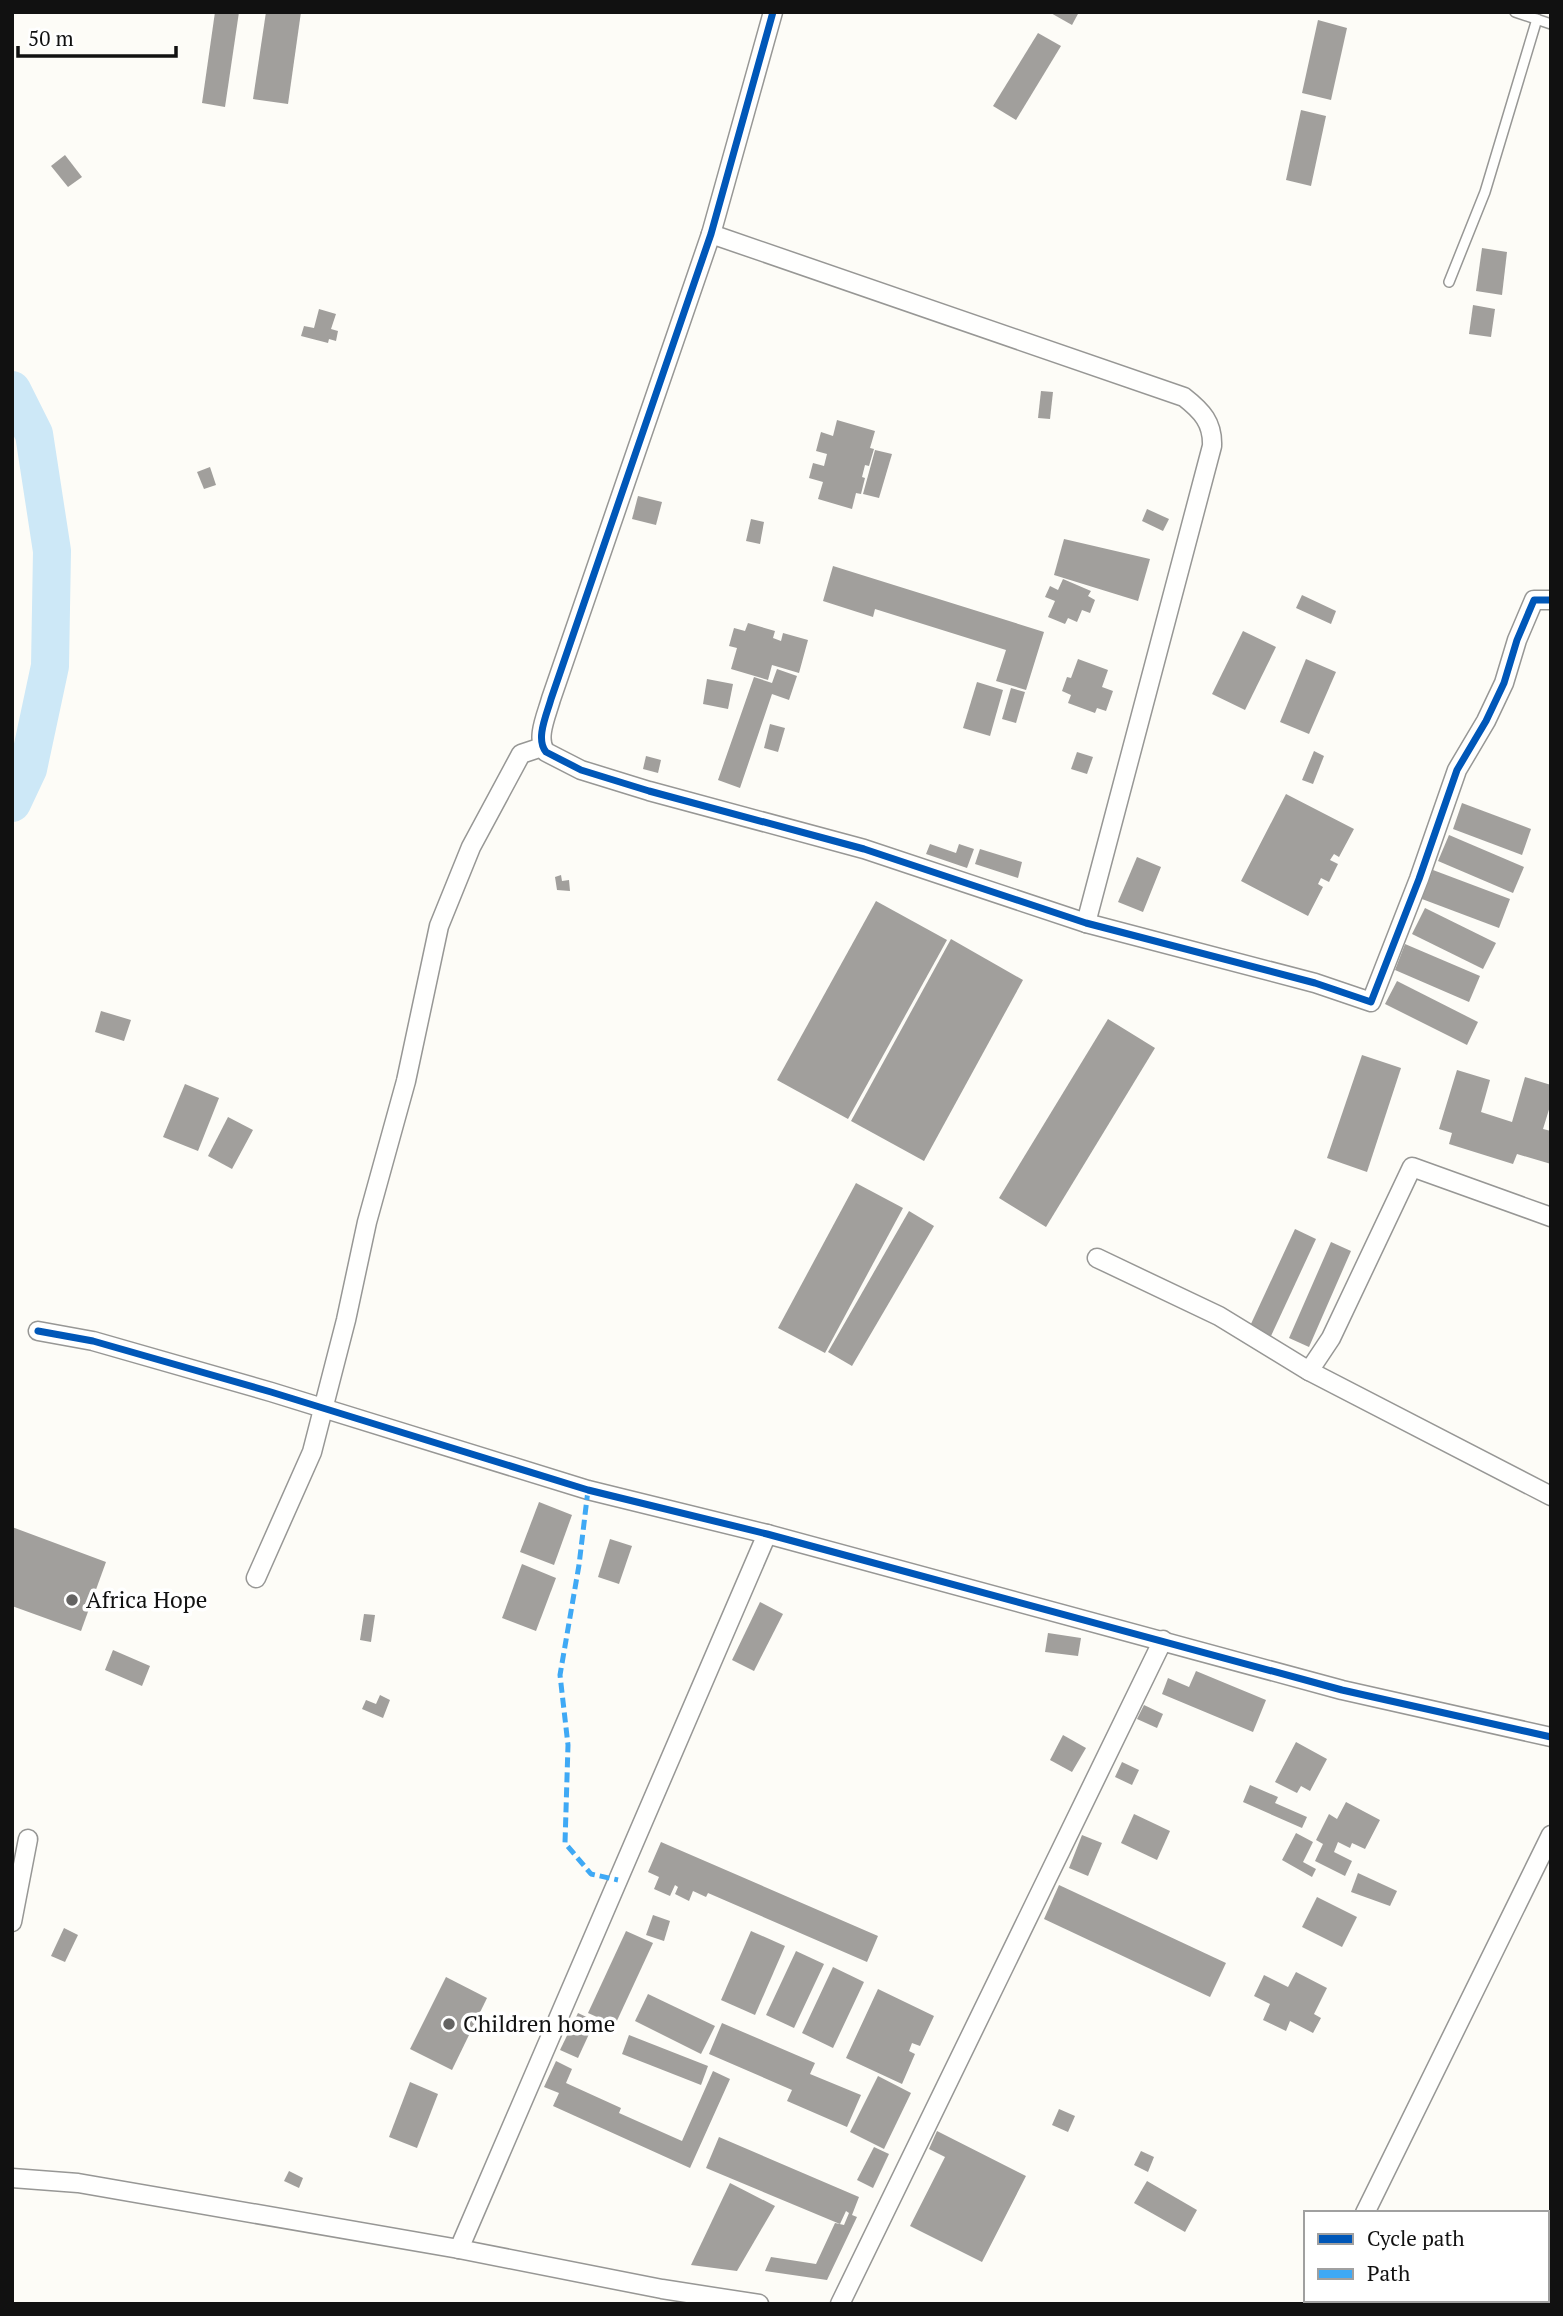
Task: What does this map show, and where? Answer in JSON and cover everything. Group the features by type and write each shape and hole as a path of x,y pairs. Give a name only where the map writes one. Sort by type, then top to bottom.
{"street":[{"path":"774,12 711,234 551,699 542,731 542,747 551,756 581,770 864,849 1086,923 1315,983 1371,1002 1419,879 1457,770 1504,683 1517,640 1534,600 1551,600"},
{"path":"711,234 1184,397 1199,408 1208,421 1212,446 1086,923"},
{"path":"256,1578 312,1452 346,1320 367,1222 406,1081 439,926 471,847 522,754 542,747"},
{"path":"1309,1371 1332,1338 1412,1167 1551,1217"},
{"path":"1097,1258 1219,1316 1309,1371 1551,1496"},
{"path":"38,1331 93,1341 588,1490 767,1534 1342,1690 1551,1737"},
{"path":"459,2249 767,1534"},
{"path":"840,2304 1163,1640"},
{"path":"1367,2211 1551,1835"},
{"path":"12,1922 28,1839"},
{"path":"12,2178 78,2183 459,2249 662,2289 759,2304"}],"lane":[{"path":"1516,12 1551,24"},
{"path":"1449,282 1485,192 1537,19"}],"building":[{"path":"215,12 239,12 225,107 202,103"},
{"path":"266,12 301,12 288,104 253,99"},
{"path":"1049,12 1079,12 1072,25"},
{"path":"1318,20 1347,28 1331,100 1302,93"},
{"path":"1038,33 1061,46 1016,120 993,106"},
{"path":"1301,110 1326,116 1311,186 1286,180"},
{"path":"65,155 82,177 68,187 51,166"},
{"path":"1482,248 1507,252 1502,295 1476,291"},
{"path":"1473,305 1495,309 1491,337 1469,334"},
{"path":"319,309 336,314 331,329 338,331 336,341 329,339 328,343 301,336 304,326 314,328"},
{"path":"1041,391 1053,392 1050,419 1038,418"},
{"path":"837,420 875,431 870,448 874,449 869,466 865,465 861,494 856,493 852,509 818,499 823,482 809,478 813,463 824,466 827,454 816,451 821,432 833,436"},
{"path":"875,450 892,454 879,498 863,494"},
{"path":"210,467 216,485 204,489 197,472"},
{"path":"638,496 662,502 656,525 632,519"},
{"path":"1147,509 1169,519 1163,531 1142,521"},
{"path":"751,519 764,522 760,544 746,541"},
{"path":"1064,539 1150,559 1138,601 1054,575"},
{"path":"833,566 1044,632 1026,690 996,681 1006,650 875,609 873,617 823,601"},
{"path":"1063,579 1091,591 1088,596 1095,600 1090,613 1082,610 1077,622 1068,618 1065,624 1048,617 1055,601 1045,597 1050,586 1058,590"},
{"path":"1302,595 1336,611 1331,624 1296,608"},
{"path":"748,623 775,631 773,638 781,641 783,633 808,640 799,673 772,665 768,680 731,669 737,648 729,646 734,628 745,631"},
{"path":"1243,631 1276,647 1245,710 1212,694"},
{"path":"1078,659 1108,670 1102,687 1113,691 1106,711 1097,708 1095,713 1068,703 1071,695 1062,691 1067,677 1071,678"},
{"path":"1306,659 1336,672 1309,734 1280,722"},
{"path":"777,669 797,676 789,700 772,694 740,788 718,780 754,677 772,683"},
{"path":"707,679 733,684 728,709 703,704"},
{"path":"977,682 1003,690 990,736 963,728"},
{"path":"1011,688 1025,692 1016,723 1002,719"},
{"path":"770,724 785,728 778,752 764,748"},
{"path":"1314,751 1324,756 1313,784 1302,780"},
{"path":"1077,752 1093,757 1087,774 1071,769"},
{"path":"646,756 661,760 658,773 643,769"},
{"path":"1286,794 1354,829 1339,857 1334,854 1330,860 1338,864 1329,882 1321,878 1318,884 1323,887 1308,916 1241,881"},
{"path":"1462,803 1531,829 1522,855 1453,829"},
{"path":"1449,835 1524,867 1513,893 1438,861"},
{"path":"930,844 956,853 959,844 974,849 967,868 926,854"},
{"path":"980,849 1022,862 1018,878 975,864"},
{"path":"1137,857 1161,867 1143,912 1118,902"},
{"path":"1433,870 1510,899 1499,928 1422,899"},
{"path":"561,875 562,881 569,880 570,891 557,890 555,877"},
{"path":"876,901 947,940 848,1119 777,1080"},
{"path":"1425,908 1496,943 1483,969 1412,934"},
{"path":"951,939 1023,980 924,1161 851,1121"},
{"path":"1405,944 1480,976 1469,1002 1395,970"},
{"path":"1397,981 1478,1022 1467,1045 1385,1004"},
{"path":"101,1011 131,1020 124,1041 95,1032"},
{"path":"1108,1019 1155,1048 1046,1227 999,1198"},
{"path":"1362,1055 1401,1068 1367,1172 1327,1158"},
{"path":"1457,1070 1490,1080 1481,1112 1512,1122 1525,1077 1551,1085 1551,1103 1543,1129 1551,1131 1551,1164 1517,1154 1513,1164 1449,1144 1452,1133 1439,1129"},
{"path":"185,1084 219,1098 198,1151 163,1137"},
{"path":"228,1117 253,1130 232,1169 208,1156"},
{"path":"856,1183 903,1208 825,1353 778,1328"},
{"path":"909,1211 934,1226 852,1366 828,1352"},
{"path":"1295,1229 1316,1239 1271,1336 1250,1326"},
{"path":"1331,1242 1351,1251 1309,1347 1289,1338"},
{"path":"539,1502 572,1515 554,1565 520,1552"},
{"path":"12,1527 106,1562 81,1631 12,1606"},
{"path":"610,1539 632,1546 619,1584 598,1577"},
{"path":"522,1564 556,1578 536,1631 502,1618"},
{"path":"760,1602 783,1614 754,1671 732,1660"},
{"path":"364,1614 375,1615 371,1642 360,1640"},
{"path":"1048,1633 1081,1638 1078,1656 1045,1652"},
{"path":"113,1650 150,1666 142,1686 105,1670"},
{"path":"1196,1671 1266,1700 1253,1732 1162,1694 1168,1678 1189,1687"},
{"path":"380,1695 390,1700 383,1718 362,1709 366,1700 376,1704"},
{"path":"1144,1705 1163,1714 1157,1728 1137,1719"},
{"path":"1063,1735 1086,1748 1072,1772 1050,1760"},
{"path":"1296,1742 1327,1759 1310,1791 1301,1786 1297,1793 1275,1782"},
{"path":"1122,1762 1139,1770 1132,1785 1115,1777"},
{"path":"1250,1785 1278,1797 1275,1803 1307,1817 1302,1828 1243,1802"},
{"path":"1346,1802 1380,1820 1365,1849 1352,1843 1350,1848 1338,1842 1334,1852 1352,1861 1345,1876 1315,1861 1323,1844 1316,1840 1329,1814 1337,1819"},
{"path":"1134,1814 1170,1831 1157,1860 1121,1843"},
{"path":"1296,1833 1313,1842 1303,1862 1316,1869 1312,1877 1282,1860"},
{"path":"1082,1835 1102,1843 1088,1876 1069,1868"},
{"path":"661,1842 878,1936 867,1962 708,1893 706,1897 693,1891 689,1901 675,1894 678,1887 675,1885 670,1896 654,1889 659,1877 648,1872"},
{"path":"1358,1873 1397,1891 1390,1906 1351,1892"},
{"path":"1059,1885 1226,1963 1210,1997 1044,1919"},
{"path":"1317,1897 1357,1917 1342,1947 1302,1927"},
{"path":"653,1915 670,1921 664,1941 646,1935"},
{"path":"64,1928 78,1935 65,1962 51,1956"},
{"path":"626,1931 653,1943 615,2025 588,2013"},
{"path":"751,1931 785,1946 755,2015 721,2000"},
{"path":"796,1951 824,1964 794,2028 766,2015"},
{"path":"833,1967 864,1982 833,2048 802,2033"},
{"path":"1296,1972 1327,1988 1314,2014 1321,2018 1313,2033 1290,2021 1286,2031 1263,2020 1270,2004 1254,1996 1264,1975 1288,1987"},
{"name":"Children home","path":"446,1977 487,1998 452,2070 410,2049"},
{"path":"878,1989 934,2016 920,2046 912,2043 909,2051 915,2054 902,2084 846,2058"},
{"path":"648,1994 715,2026 701,2054 635,2021"},
{"path":"578,2013 595,2021 578,2058 560,2050"},
{"path":"722,2023 815,2063 810,2074 861,2095 847,2127 787,2101 792,2090 709,2054"},
{"path":"629,2035 708,2066 701,2085 622,2054"},
{"path":"556,2061 572,2069 566,2083 621,2108 619,2113 682,2141 713,2071 730,2079 690,2168 553,2106 559,2093 544,2087"},
{"path":"878,2076 911,2093 884,2149 850,2132"},
{"path":"410,2082 438,2094 417,2148 389,2137"},
{"path":"1059,2109 1075,2116 1068,2132 1052,2125"},
{"path":"937,2131 1026,2176 982,2262 910,2226 945,2157 929,2149"},
{"path":"719,2137 859,2197 852,2215 857,2217 827,2280 765,2271 771,2257 816,2264 835,2223 844,2225 849,2213 846,2211 840,2224 706,2168"},
{"path":"874,2147 889,2154 873,2188 857,2180"},
{"path":"1141,2151 1154,2157 1148,2172 1134,2165"},
{"path":"289,2171 303,2178 299,2188 284,2181"},
{"path":"1147,2181 1197,2210 1185,2232 1134,2203"},
{"path":"730,2183 775,2206 737,2271 691,2265"}],"waterway":[{"path":"12,390 34,434 52,551 50,666 28,769 12,803"}],"marked path":[{"path":"588,1490 579,1565 560,1675 568,1745 565,1843 591,1874 618,1880"}],"cycle path":[{"path":"773,12 711,234 551,699 542,733 546,752 581,770 649,791 864,849 1086,923 1315,983 1371,1002 1419,879 1457,770 1486,721 1504,683 1517,640 1534,600 1551,600"},
{"path":"38,1331 93,1341 271,1392 588,1490 767,1534 1342,1690 1551,1737"}],"place":[{"name":"Africa Hope","path":"72,1600"},
{"name":"Children home","path":"449,2024"}]}
